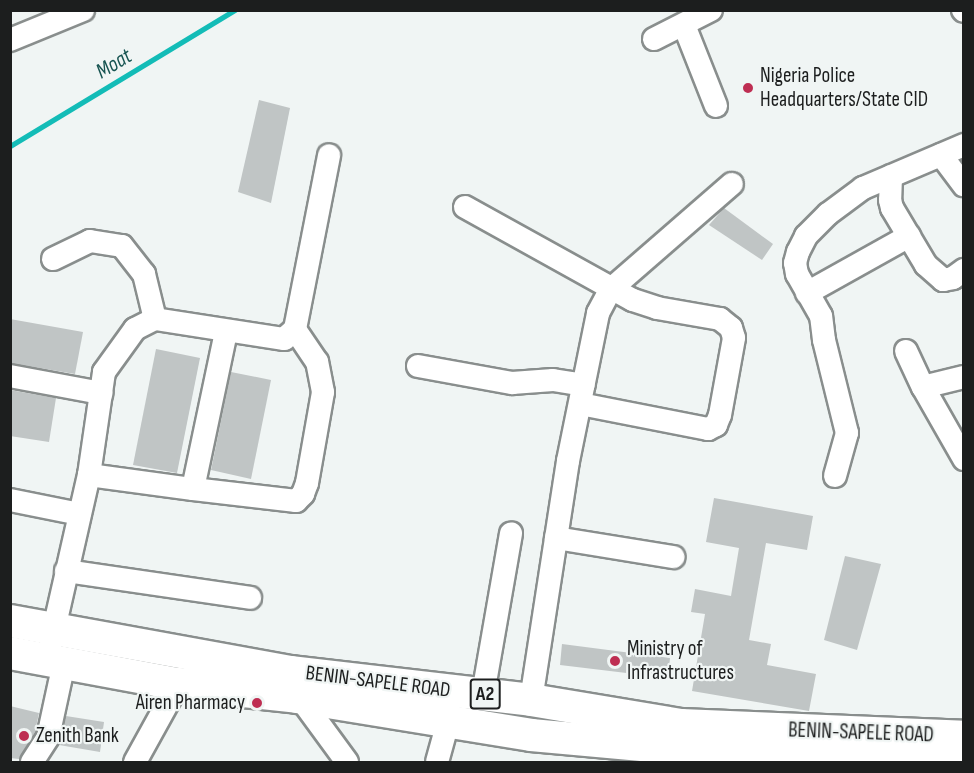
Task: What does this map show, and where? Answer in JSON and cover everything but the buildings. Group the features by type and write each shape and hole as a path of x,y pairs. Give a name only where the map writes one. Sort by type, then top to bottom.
{"highway":[{"name":"BENIN-SAPELE ROAD","path":"10,621 53,628 448,722 531,735 729,758 963,762"},
{"name":"BENIN-SAPELE ROAD","path":"10,653 178,684 293,684 483,694 681,725 963,737"}],"street":[{"path":"10,40 83,10"},
{"path":"654,39 711,10"},
{"path":"684,25 716,106"},
{"path":"835,476 847,433 824,340 821,316 797,274 795,263 806,236 828,214 863,188 963,145"},
{"path":"32,762 48,736 56,662 53,628 89,475 104,372 135,329 155,319 226,332 284,339 295,329 329,155"},
{"path":"941,155 963,185"},
{"path":"891,176 890,200 926,266 939,279 953,278 963,270"},
{"path":"531,700 556,538 598,313 611,289 732,183"},
{"path":"418,366 513,383 553,380 582,394 708,429 716,425 720,415 734,338 731,327 720,320 657,308 611,289 465,207"},
{"path":"807,293 909,236"},
{"path":"53,259 90,241 122,246 144,274 155,319"},
{"path":"89,475 296,501 303,494 323,392 317,362 295,329"},
{"path":"193,489 226,332"},
{"path":"906,351 963,459"},
{"path":"10,376 101,393"},
{"path":"923,387 963,377"},
{"path":"10,500 80,514"},
{"path":"483,694 511,533"},
{"path":"556,538 673,557"},
{"path":"66,571 250,598"},
{"path":"135,762 178,684"},
{"path":"293,684 346,762"},
{"path":"436,762 448,722"}],"waterway":[{"name":"Moat","path":"10,146 235,10"}],"place":[{"name":"Nigeria Police Headquarters/State CID","path":"748,88"},
{"name":"Ministry of Infrastructures","path":"615,661"},
{"name":"Airen Pharmacy","path":"257,703"},
{"name":"Zenith Bank","path":"24,736"}]}
